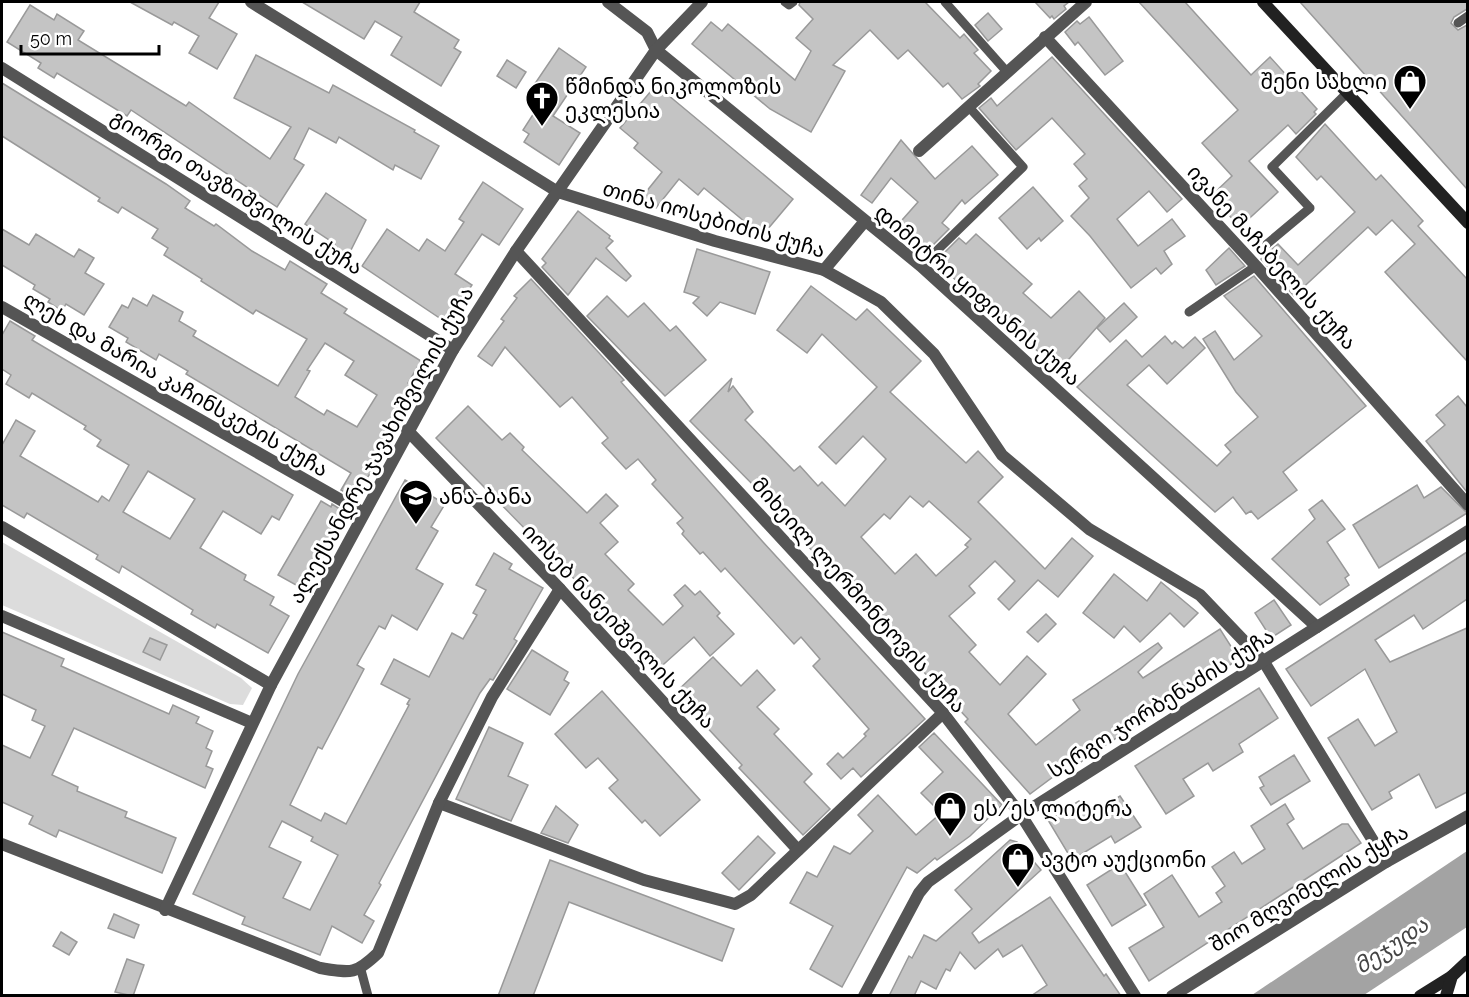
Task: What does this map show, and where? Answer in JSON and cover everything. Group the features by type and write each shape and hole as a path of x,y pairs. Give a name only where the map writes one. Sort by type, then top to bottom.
{"main road":[{"path":"1263,2 1467,223"},
{"path":"1420,996 1452,976 1467,961"},
{"path":"1446,996 1452,976"}],"street":[{"name":"თინა იოსებიძის ქუჩა","path":"251,2 558,192 715,241 824,270 881,302 934,354 1002,455 1089,529 1200,595 1264,662 1386,862"},
{"name":"დიმიტრი ყიფიანის ქუჩა","path":"608,2 647,32 656,50 921,266 1317,627"},
{"name":"ალექსანდრე ჯავახიშვილის ქუჩა","path":"165,910 271,685 362,512 453,350 516,251 656,50 702,2"},
{"path":"919,151 1086,2"},
{"name":"ივანე მაჩაბელის ქუჩა","path":"1045,37 1256,266 1467,505"},
{"name":"გიორგი თავზიშვილის ქუჩა","path":"2,68 453,350"},
{"path":"824,270 865,221"},
{"name":"მიხეილ ლერმონტოვის ქუჩა","path":"516,251 943,713 1021,814 1134,996"},
{"name":"ლეხ და მარია კაჩინსკების ქუჩა","path":"2,307 362,512"},
{"name":"იოსებ ნანეიშვილის ქუჩა","path":"407,430 560,589 798,850"},
{"path":"2,527 271,685"},
{"name":"სერგო ჯორბენაძის ქუჩა","path":"864,996 919,893 928,882 1021,814 1264,662 1467,531"},
{"path":"2,844 165,910 320,968 343,972 361,970 378,953 439,803 492,697 560,589"},
{"path":"2,616 252,723"},
{"path":"439,803 644,880 735,904 752,896 943,713"},
{"name":"შიო მღვიმელის ქყჩა","path":"1172,996 1386,862 1467,816"}],"lane":[{"path":"785,2 789,5 793,2"},
{"path":"945,2 1006,72"},
{"path":"1458,23 1467,16"},
{"path":"1267,244 1310,208 1272,167 1347,93"},
{"path":"921,266 1023,167 968,106"},
{"path":"1188,312 1256,266"},
{"path":"361,970 368,996"}],"shaded area":[{"path":"2,542 241,678 252,688 243,705 230,704 2,605"}],"water":[{"name":"მეჯუდა","path":"1467,851 1467,927 1364,995 1252,995"}],"building":[{"path":"130,2 219,2 209,18 237,34 217,69 189,53 199,36 174,22 172,25"},
{"path":"302,2 420,2 414,12 459,40 454,48 461,52 441,86 391,55 402,37 375,21 364,39"},
{"path":"800,2 925,2 960,38 964,34 978,50 974,53 991,71 978,84 980,86 962,99 948,83 943,87 908,50 898,59 870,30 833,65 845,71 811,132 770,109 692,44 711,22 722,31 728,24 795,80 811,51 796,38 813,19 799,5"},
{"path":"1035,2 1069,2 1064,6 1066,9 1054,19 1052,16 1050,18"},
{"path":"1139,2 1185,2 1251,75 1270,57 1317,109 1314,112 1316,114 1296,134 1288,125 1249,161 1278,192 1240,227 1211,196 1232,176 1202,143 1238,110"},
{"path":"1300,2 1467,2 1467,9 1454,17 1451,23 1458,30 1467,25 1467,189"},
{"path":"30,5 54,20 57,14 84,31 78,40 186,106 189,102 270,159 291,127 234,98 256,55 329,93 333,85 415,130 414,132 439,146 421,179 395,165 393,170 339,137 336,143 309,128 294,159 304,165 277,207 131,110 127,116 57,73 54,78 38,68 41,63 7,42"},
{"path":"988,13 1002,29 988,41 975,25"},
{"path":"1089,17 1123,61 1105,75 1078,42 1075,45 1065,32 1077,21 1080,24"},
{"path":"559,48 586,67 553,116 580,133 559,165 524,142 529,134 523,130 545,96 532,88"},
{"path":"1052,57 1182,199 1167,212 1149,191 1117,219 1138,246 1172,219 1185,236 1164,251 1172,264 1161,274 1156,268 1131,288 1071,216 1089,198 1079,186 1087,179 1074,164 1085,154 1052,118 1016,150 979,108 991,98 997,106"},
{"path":"507,60 526,72 516,88 497,76"},
{"path":"2,83 166,184 190,201 185,208 214,226 216,224 252,251 285,270 290,261 327,284 321,293 347,309 344,313 421,361 408,383 413,386 402,403 410,408 355,498 341,490 351,473 186,374 188,371 159,354 156,360 126,342 128,338 109,327 122,305 128,308 133,298 147,306 153,295 183,312 179,321 196,331 193,336 278,386 307,339 256,310 253,314 201,281 202,279 164,255 168,248 152,238 158,229 122,207 118,213 98,201 100,198 2,136","holes":["325,343 354,361 345,375 377,395 357,427 327,410 324,415 295,397 310,371 307,370"]},
{"path":"656,85 793,199 762,236 704,188 698,195 679,179 656,208 642,197 662,172 634,148 638,143 620,128"},
{"path":"1325,124 1376,180 1381,175 1423,221 1418,226 1467,279 1467,361 1385,272 1415,244 1392,220 1376,235 1368,227 1294,296 1261,259 1278,244 1298,265 1355,212 1321,176 1317,180 1296,157"},
{"path":"901,140 935,179 972,146 998,175 965,204 962,200 942,223 949,229 924,254 895,228 918,202 891,178 872,203 861,195"},
{"path":"483,182 523,209 499,245 482,234 455,274 472,285 447,323 362,266 387,229 419,251 427,239 445,251 464,222 459,219"},
{"path":"1033,187 1063,221 1041,241 1039,238 1027,249 999,218"},
{"path":"326,193 366,220 347,258 332,248 335,244 305,224"},
{"path":"578,211 610,236 609,238 613,241 606,248 631,276 626,281 596,258 568,295 542,267 546,263 542,259"},
{"path":"2,229 29,245 36,234 74,257 79,249 94,258 85,273 104,284 84,315 66,304 62,311 48,302 50,299 33,289 35,285 2,265"},
{"path":"976,234 1032,284 1023,293 1051,318 1079,291 1105,318 1062,367 1056,367 935,262 959,238 966,244"},
{"path":"1229,248 1245,266 1216,285 1206,270"},
{"path":"697,249 770,272 755,314 720,302 707,316 693,303 699,297 684,292"},
{"path":"1254,276 1366,406 1283,472 1297,490 1258,519 1251,511 1246,514 1233,497 1215,512 1077,387 1126,340 1142,357 1165,336 1172,344 1175,341 1183,348 1195,337 1205,348 1167,384 1149,365 1127,385 1217,466 1231,452 1225,445 1258,417 1236,392 1203,339 1215,331 1234,360 1262,336 1224,296"},
{"path":"531,279 624,380 621,382 763,542 925,719 861,777 853,768 841,779 827,764 838,753 843,758 866,736 864,734 869,729 813,666 820,659 801,637 794,644 725,568 721,572 703,552 700,554 682,534 684,531 677,523 683,518 652,484 656,480 638,459 626,469 602,443 608,438 572,397 560,407 505,347 492,366 478,356 504,321 501,319 517,298 514,296"},
{"path":"811,286 856,320 867,309 921,361 890,392 966,463 978,451 1003,477 978,502 1045,569 1072,538 1093,556 1058,597 1038,580 1009,610 998,599 1015,581 995,561 969,586 975,593 949,616 976,645 969,652 1000,685 1027,656 1046,674 1008,714 1036,745 1080,710 1073,700 1158,643 1162,648 1138,672 1143,678 1220,629 1239,659 1104,746 1102,743 1081,762 1077,759 1030,794 965,722 968,719 842,585 844,583 783,521 786,517 764,492 762,494 690,421 732,378 728,392 733,386 753,412 745,420 794,471 800,466 818,486 822,482 845,506 886,459 863,436 836,464 819,447 877,387 822,334 807,353 777,330","holes":["910,496 923,507 929,501 971,539 965,545 968,547 936,576 916,554 895,574 861,537 884,514 890,519"]},
{"path":"607,296 628,317 644,303 670,331 676,326 706,360 665,396 587,316"},
{"path":"1124,303 1137,317 1110,342 1097,328"},
{"path":"10,321 35,336 32,340 293,495 279,520 272,516 261,534 223,511 200,548 246,575 244,580 274,597 270,605 289,616 268,653 217,624 215,628 191,614 193,610 122,566 119,573 96,559 98,555 27,513 24,518 2,505 2,445 16,420 35,431 20,456 98,502 102,496 109,501 129,465 97,446 101,440 84,429 86,426 32,393 29,398 6,384 11,375 2,369 2,335","holes":["148,471 195,499 170,539 123,512"]},
{"path":"1458,396 1467,407 1467,492 1426,441 1445,425 1436,415"},
{"path":"468,406 502,440 510,433 524,447 522,450 587,513 606,494 618,506 600,523 618,542 605,554 634,584 628,590 663,625 683,606 674,595 685,585 695,595 700,591 720,613 717,616 734,634 710,656 694,637 655,672 630,645 634,640 436,438"},
{"path":"405,480 445,504 431,527 438,531 416,569 443,584 417,630 392,615 385,629 379,626 357,665 364,669 322,749 318,747 290,805 321,821 325,813 346,824 409,705 407,704 410,699 381,684 394,659 429,677 452,633 463,639 477,615 473,613 486,590 476,585 494,553 512,564 509,569 543,588 514,639 517,641 493,680 490,679 480,693 379,883 381,885 364,915 374,921 362,943 332,926 320,955 242,924 245,917 193,894 298,674","holes":["282,821 313,837 311,841 338,855 310,910 283,898 301,862 269,847"]},
{"path":"1417,485 1424,498 1441,487 1467,513 1379,568 1353,525"},
{"path":"1322,500 1345,529 1327,542 1349,575 1345,578 1349,585 1320,605 1272,559 1315,519 1309,510"},
{"path":"321,501 331,507 332,504 347,516 305,590 278,575"},
{"path":"1467,552 1467,599 1423,629 1414,615 1375,640 1390,662 1467,628 1467,792 1436,808 1419,774 1389,792 1392,798 1372,810 1328,738 1358,719 1375,746 1397,732 1365,669 1311,706 1286,669"},
{"path":"1114,574 1147,601 1161,582 1198,613 1184,627 1170,613 1140,642 1124,626 1114,638 1083,613"},
{"path":"1274,600 1291,625 1271,638 1255,613"},
{"path":"1046,614 1056,624 1038,642 1027,632"},
{"path":"2,632 64,659 61,666 169,714 173,705 199,717 196,723 213,731 206,748 212,751 206,766 213,769 205,788 74,728 52,775 78,787 77,791 127,812 125,817 176,838 162,873 59,830 56,837 29,824 33,816 2,802 2,745 30,758 45,726 32,720 36,710 2,694"},
{"path":"150,638 167,645 160,660 143,652"},
{"path":"532,650 568,672 564,680 569,683 550,715 507,689"},
{"path":"713,657 741,686 757,670 775,690 757,707 779,729 774,734 812,774 804,782 830,809 803,835 739,768 742,765 675,693"},
{"path":"1259,688 1278,718 1239,744 1243,752 1213,771 1208,763 1183,779 1194,796 1166,814 1135,766"},
{"path":"602,691 700,800 660,836 645,820 642,823 609,788 618,780 598,758 586,768 555,734"},
{"path":"489,727 523,743 508,776 528,785 511,821 456,799"},
{"path":"934,733 1002,805 970,836 937,860 935,858 917,873 907,867 842,987 810,969 833,926 790,903 807,872 817,877 834,846 850,854 873,831 858,815 878,795 916,835 941,813 921,793 943,772 919,747"},
{"path":"1294,755 1310,781 1271,805 1260,788 1264,786 1259,777"},
{"path":"1120,796 1141,827 1115,843 1111,836 1072,860 1048,820 1079,801 1089,816"},
{"path":"1285,804 1294,819 1287,824 1303,849 1342,824 1348,824 1361,843 1149,981 1129,948 1164,927 1144,894 1172,875 1199,917 1222,902 1216,893 1225,886 1212,867 1234,852 1242,864 1265,849 1251,826"},
{"path":"556,806 578,825 568,843 541,833"},
{"path":"758,836 775,853 739,890 722,873"},
{"path":"1010,840 1017,842 1041,870 972,933 979,943 1050,897 1104,976 1106,974 1121,996 1031,996 1047,985 1022,945 1003,957 998,949 975,969 960,952 950,971 946,969 936,989 921,981 914,996 889,996 909,956 912,958 924,935 936,941 972,909 955,890"},
{"path":"550,860 734,929 722,961 569,902 533,996 498,996"},
{"path":"1120,864 1146,905 1112,926 1087,885"},
{"path":"114,914 139,925 134,938 108,928"},
{"path":"61,932 77,942 69,955 53,946"},
{"path":"127,959 144,965 133,996 115,992"}],"place":[{"name":"შენი სახლი","path":"1410,110"},
{"name":"წმინდა ნიკოლოზის ეკლესია","path":"542,127"},
{"name":"ანა-ბანა","path":"416,525"},
{"name":"ეს/ეს ლიტერა","path":"950,837"},
{"name":"ავტო აუქციონი","path":"1018,888"}]}
